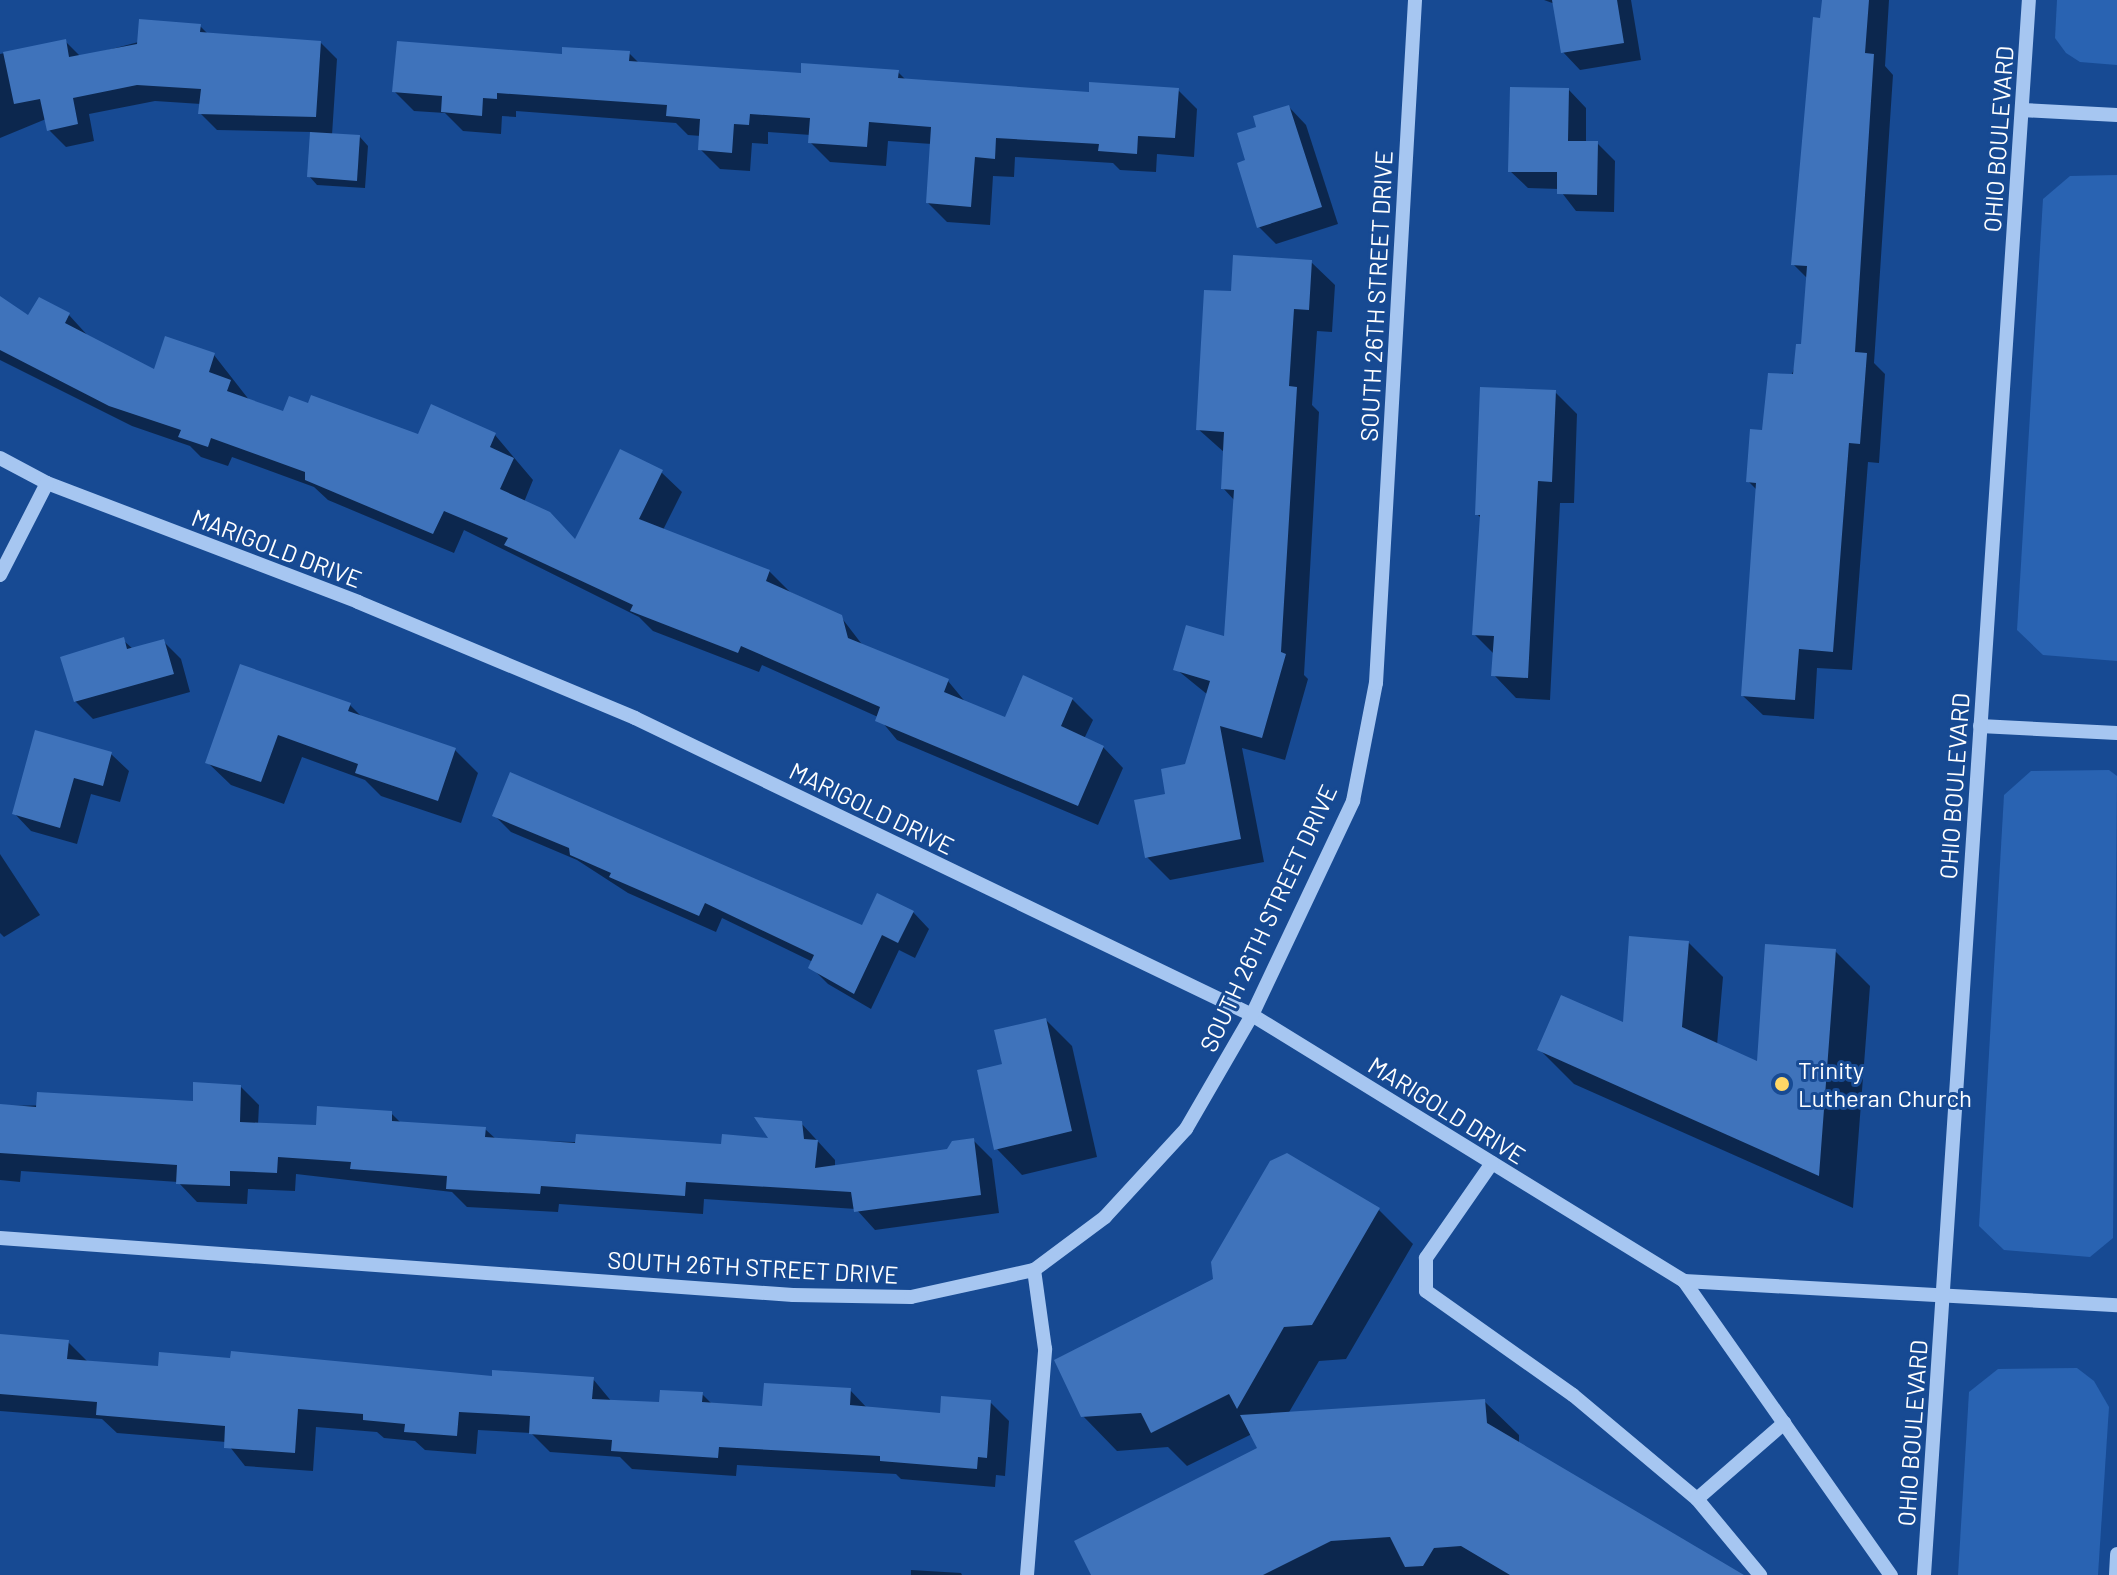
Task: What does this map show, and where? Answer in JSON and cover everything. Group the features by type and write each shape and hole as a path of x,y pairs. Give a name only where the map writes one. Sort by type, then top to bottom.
{"street":[{"name":"SOUTH 26TH STREET DRIVE","path":"0,1238 793,1295 911,1297 1034,1270 1105,1217 1186,1129 1252,1015 1353,801 1376,683 1415,0"},
{"name":"OHIO BOULEVARD","path":"1924,1575 2029,0"},
{"path":"2022,110 2117,115"},
{"name":"MARIGOLD DRIVE","path":"0,458 47,483 358,602 635,718 1252,1015 1684,1281 1891,1575"},
{"path":"0,575 47,483"},
{"path":"1980,726 2117,733"},
{"path":"1492,1163 1426,1258 1426,1291 1573,1395 1697,1499 1760,1575"},
{"path":"1027,1575 1045,1349 1034,1270"},
{"name":"MARIGOLD DRIVE","path":"1684,1281 2117,1305"},
{"path":"1697,1499 1784,1423"},
{"path":"2116,1575 2117,1554"}],"shaded area":[{"path":"2057,0 2117,0 2117,65 2080,62 2066,53 2055,38"},
{"path":"2117,175 2117,661 2043,655 2017,630 2043,199 2070,176"},
{"path":"2109,770 2117,776 2113,1238 2090,1257 2004,1250 1979,1226 2004,795 2031,771"},
{"path":"2077,1368 2094,1381 2109,1407 2098,1575 1958,1575 1969,1392 1998,1369"}],"building":[{"path":"1552,0 1617,0 1624,43 1561,53"},
{"path":"1822,0 1869,0 1865,53 1874,54 1855,352 1867,353 1860,444 1849,443 1833,652 1799,649 1795,700 1741,696 1756,483 1746,482 1750,429 1762,430 1768,373 1793,374 1796,344 1801,344 1807,266 1791,265 1813,17 1820,18"},
{"path":"139,19 201,24 200,32 321,41 316,117 198,114 201,89 137,85 73,98 78,124 47,131 40,99 14,104 3,52 66,39 69,57 137,44"},
{"path":"397,41 562,54 562,47 630,51 629,61 801,73 801,63 899,70 898,78 1089,92 1089,82 1179,88 1175,138 1138,136 1137,154 1098,151 1099,144 996,138 995,159 975,157 971,207 926,203 931,127 869,122 867,147 808,143 810,118 750,114 749,125 734,124 732,153 698,150 700,119 666,116 667,105 497,93 497,99 483,98 482,116 441,112 442,96 392,92"},
{"path":"1510,87 1569,88 1568,141 1598,141 1597,195 1557,194 1557,172 1508,172"},
{"path":"1289,105 1322,207 1257,228 1237,163 1245,160 1237,133 1256,127 1253,116"},
{"path":"310,132 360,135 357,181 307,177"},
{"path":"1233,255 1312,260 1309,310 1294,309 1289,386 1297,387 1281,652 1286,654 1262,738 1220,726 1241,839 1145,858 1134,800 1165,794 1161,769 1185,764 1210,681 1173,670 1186,625 1224,636 1234,490 1221,489 1224,432 1196,430 1204,290 1231,291"},
{"path":"0,296 28,315 39,297 70,313 65,323 154,369 165,336 215,353 209,372 231,380 227,391 283,411 289,396 308,403 311,395 418,434 431,404 496,433 490,447 514,458 500,489 550,512 575,539 620,449 663,470 639,519 770,570 766,581 842,615 848,638 949,679 944,692 1005,717 1023,675 1073,698 1061,726 1104,746 1078,806 875,721 880,707 741,646 738,653 630,611 633,605 504,545 508,538 444,511 433,534 305,480 305,472 211,438 208,447 178,437 181,430 109,406 0,350"},
{"path":"1480,387 1556,390 1552,482 1538,481 1528,678 1491,676 1494,636 1472,635 1480,515 1475,515"},
{"path":"124,637 127,649 164,639 174,674 74,702 60,657"},
{"path":"240,664 351,703 348,711 456,748 438,801 355,773 358,764 278,735 261,782 205,763"},
{"path":"35,730 112,752 103,786 74,778 60,828 12,814"},
{"path":"510,772 862,925 877,893 914,911 898,943 882,935 854,994 808,968 814,955 705,903 699,916 609,877 611,873 570,855 569,848 492,816"},
{"path":"1629,936 1689,941 1682,1027 1757,1061 1765,944 1836,949 1819,1176 1537,1050 1561,995 1623,1022"},
{"path":"1046,1018 1072,1131 994,1150 977,1070 1002,1064 994,1030"},
{"path":"193,1082 241,1085 240,1122 316,1125 317,1106 392,1111 392,1121 486,1127 485,1137 575,1143 576,1134 721,1144 722,1134 768,1138 754,1117 802,1121 804,1139 818,1140 815,1168 947,1149 952,1141 974,1138 981,1195 854,1212 851,1192 686,1182 685,1196 541,1186 540,1194 446,1189 447,1176 350,1169 351,1162 278,1157 277,1173 230,1171 230,1186 176,1184 177,1165 0,1153 0,1104 36,1107 37,1092 193,1101"},
{"path":"1287,1153 1380,1208 1312,1325 1284,1327 1237,1409 1229,1394 1151,1433 1141,1413 1081,1417 1054,1360 1213,1279 1211,1262 1270,1161"},
{"path":"0,1334 69,1340 67,1359 158,1366 159,1352 230,1358 231,1351 492,1376 492,1370 594,1377 592,1399 659,1402 660,1390 703,1392 702,1402 762,1406 764,1383 851,1388 850,1405 940,1413 941,1396 991,1400 987,1458 978,1457 977,1469 880,1461 880,1456 719,1447 718,1458 611,1451 612,1440 529,1434 530,1416 459,1412 457,1436 404,1432 405,1424 363,1420 363,1414 298,1409 295,1453 224,1448 225,1426 96,1415 97,1402 0,1394"},
{"path":"1485,1399 1487,1423 1744,1575 1510,1575 1461,1546 1434,1548 1423,1566 1405,1567 1390,1537 1331,1541 1263,1575 1091,1575 1074,1541 1257,1448 1240,1415"}],"place":[{"name":"Trinity Lutheran Church","path":"1782,1084"}]}
